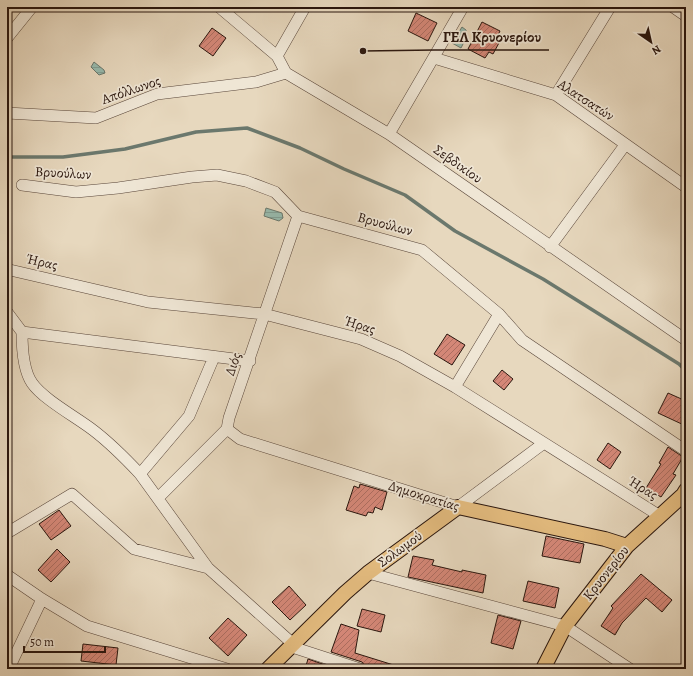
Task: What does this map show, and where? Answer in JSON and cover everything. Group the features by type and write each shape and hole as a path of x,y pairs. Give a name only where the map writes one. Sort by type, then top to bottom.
{"main road":[{"name":"Κρυονερίου","path":"543,669 565,626 627,546 686,490"},
{"name":"Δημοκρατίας","path":"458,507 605,539 627,546"},
{"name":"Σολωμού","path":"268,669 291,645 368,573 458,507"}],"street":[{"path":"7,38 32,7"},
{"path":"218,7 277,56 286,73"},
{"path":"277,56 305,7"},
{"path":"389,134 463,7"},
{"path":"556,95 610,7"},
{"path":"673,7 686,16"},
{"name":"Αλατσατών","path":"434,58 556,95 686,187"},
{"name":"Απόλλωνος","path":"7,113 96,118 157,94 256,82 286,73"},
{"name":"Σεβδικίου","path":"286,73 389,134 686,340"},
{"path":"550,246 625,145"},
{"name":"Βρυούλων","path":"22,185 76,192 217,175 246,181 275,192 298,216 422,250 499,314 522,340 686,451"},
{"name":"Διός","path":"227,430 229,418 250,361 264,314 298,216"},
{"name":"Ήρας","path":"9,270 148,302 264,314 361,339 400,356 455,387 660,516"},
{"path":"7,312 22,332 22,347 28,375 32,383 50,399 94,430 140,474 208,568 291,645 360,669"},
{"path":"455,387 499,314"},
{"path":"22,332 250,361"},
{"path":"140,474 189,416 214,357"},
{"path":"158,498 227,430"},
{"name":"Δημοκρατίας","path":"227,430 240,439 458,507"},
{"name":"Σολωμού","path":"458,507 544,443"},
{"path":"7,533 72,494 134,549 208,568"},
{"path":"368,573 565,626 630,669"},
{"path":"7,575 42,599 87,626 227,669"},
{"path":"12,669 12,662 42,599"}],"shaded area":[{"path":"462,27 466,30 467,36 461,48 452,43"},
{"path":"94,62 104,70 105,73 99,75 91,67"},
{"path":"266,208 282,213 283,218 279,221 264,216"}],"building":[{"path":"416,13 437,23 428,41 408,31"},
{"path":"482,22 500,31 496,39 500,41 493,54 489,52 485,58 468,49"},
{"path":"212,28 226,38 213,56 199,46"},
{"path":"447,334 465,345 452,365 434,354"},
{"path":"502,370 513,379 504,390 493,381"},
{"path":"668,393 686,401 686,426 658,413"},
{"path":"608,443 621,452 610,469 597,460"},
{"path":"668,447 683,457 673,474 676,475 661,497 646,488 661,464 659,463"},
{"path":"360,484 387,492 382,510 375,507 373,513 368,512 366,516 346,510 354,486 359,488"},
{"path":"59,510 71,526 51,540 39,524"},
{"path":"546,536 584,544 580,563 542,556"},
{"path":"57,549 70,562 51,582 38,570"},
{"path":"413,556 434,560 432,565 462,572 462,570 486,575 483,593 408,577"},
{"path":"641,574 672,600 662,612 646,598 622,623 615,635 601,626 613,608 611,606"},
{"path":"528,581 559,588 555,608 523,601"},
{"path":"289,586 306,605 290,620 272,602"},
{"path":"362,609 385,615 381,632 357,626"},
{"path":"498,615 521,621 513,649 491,643"},
{"path":"228,618 247,635 228,656 209,638"},
{"path":"341,624 359,630 355,653 400,667 400,669 367,669 362,662 331,652"},
{"path":"83,644 118,648 116,665 81,661"},
{"path":"308,659 337,669 305,669"}],"waterway":[{"path":"7,157 63,157 125,149 196,132 247,128 300,148 405,195 455,231 543,279 679,364 686,371"}],"place":[{"name":"ΓΕΛ Κρυονερίου","path":"363,51"}]}
